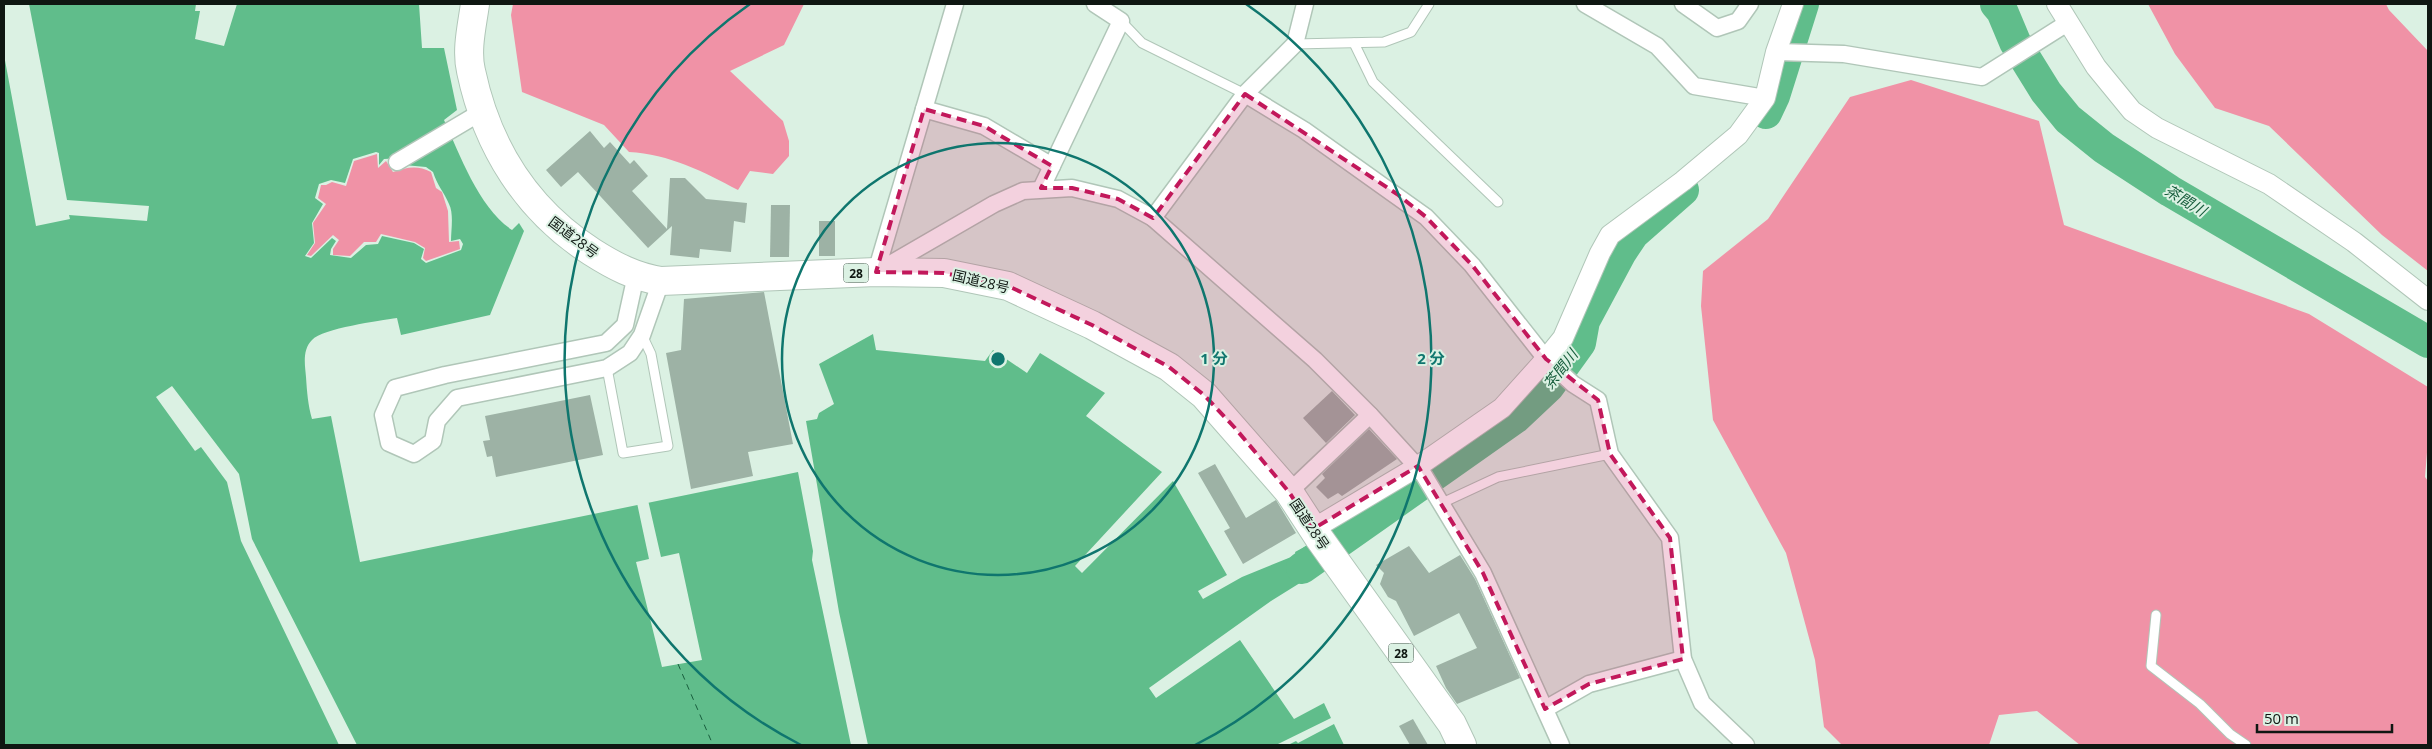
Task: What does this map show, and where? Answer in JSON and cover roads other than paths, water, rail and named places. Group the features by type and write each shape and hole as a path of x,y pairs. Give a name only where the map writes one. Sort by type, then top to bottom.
{"highway":[{"name":"国道28号","path":"475,4 470,37 472,116 536,207 576,241 619,268 649,278 876,272 944,273 1008,286 1092,325 1170,367 1204,395 1289,492 1316,534 1452,724 1462,745"}],"street":[{"path":"876,272 955,4"},
{"path":"1041,189 1121,21 1095,4"},
{"path":"1153,218 1245,94 1295,44 1305,4"},
{"path":"1585,4 1657,46 1694,86 1765,98"},
{"path":"1683,4 1717,28 1738,21 1750,4"},
{"path":"1316,534 1419,469 1502,408 1550,362 1563,338 1600,253 1610,235 1683,181 1738,134 1765,98 1776,52 1793,4"},
{"path":"2057,4 2067,24 2096,67 2132,111 2157,128 2269,184 2354,242 2428,300"},
{"path":"1776,52 1844,54 1982,77 2067,24"},
{"path":"1245,94 1304,130 1426,217 1472,265 1550,362 1572,384 1598,400 1610,454 1670,538 1683,659 1702,703 1746,745"},
{"path":"924,109 984,126 1052,166"},
{"path":"397,162 472,116"},
{"path":"876,272 994,204 1024,191 1072,188 1118,199 1153,218 1315,360 1370,415 1419,469 1439,497 1483,574 1560,745"},
{"path":"649,278 642,336 630,353 607,368 457,398 437,421 433,441 414,454 389,443 383,415 395,388 445,375 606,343 625,325 649,278"},
{"path":"1289,492 1370,415"},
{"path":"1545,709 1589,684 1683,659"}],"lane":[{"path":"1295,44 1384,42 1411,32 1429,4"},
{"path":"1121,21 1142,43 1245,94"},
{"path":"1354,43 1373,82 1498,202"},
{"path":"607,368 623,453 668,446 651,354 642,336"},
{"path":"1439,497 1498,477 1610,454"},
{"path":"2156,615 2151,666 2200,704 2230,734 2246,745"}],"waterway":[{"name":"茶間川","path":"1766,113 1774,96 1803,4"},
{"name":"茶間川","path":"1996,4 2002,11 2015,42 2046,92 2068,119 2104,148 2170,191 2428,342"},
{"name":"茶間川","path":"1302,568 1515,418 1549,386 1580,343 1584,321 1621,252 1633,234 1683,190"}]}
